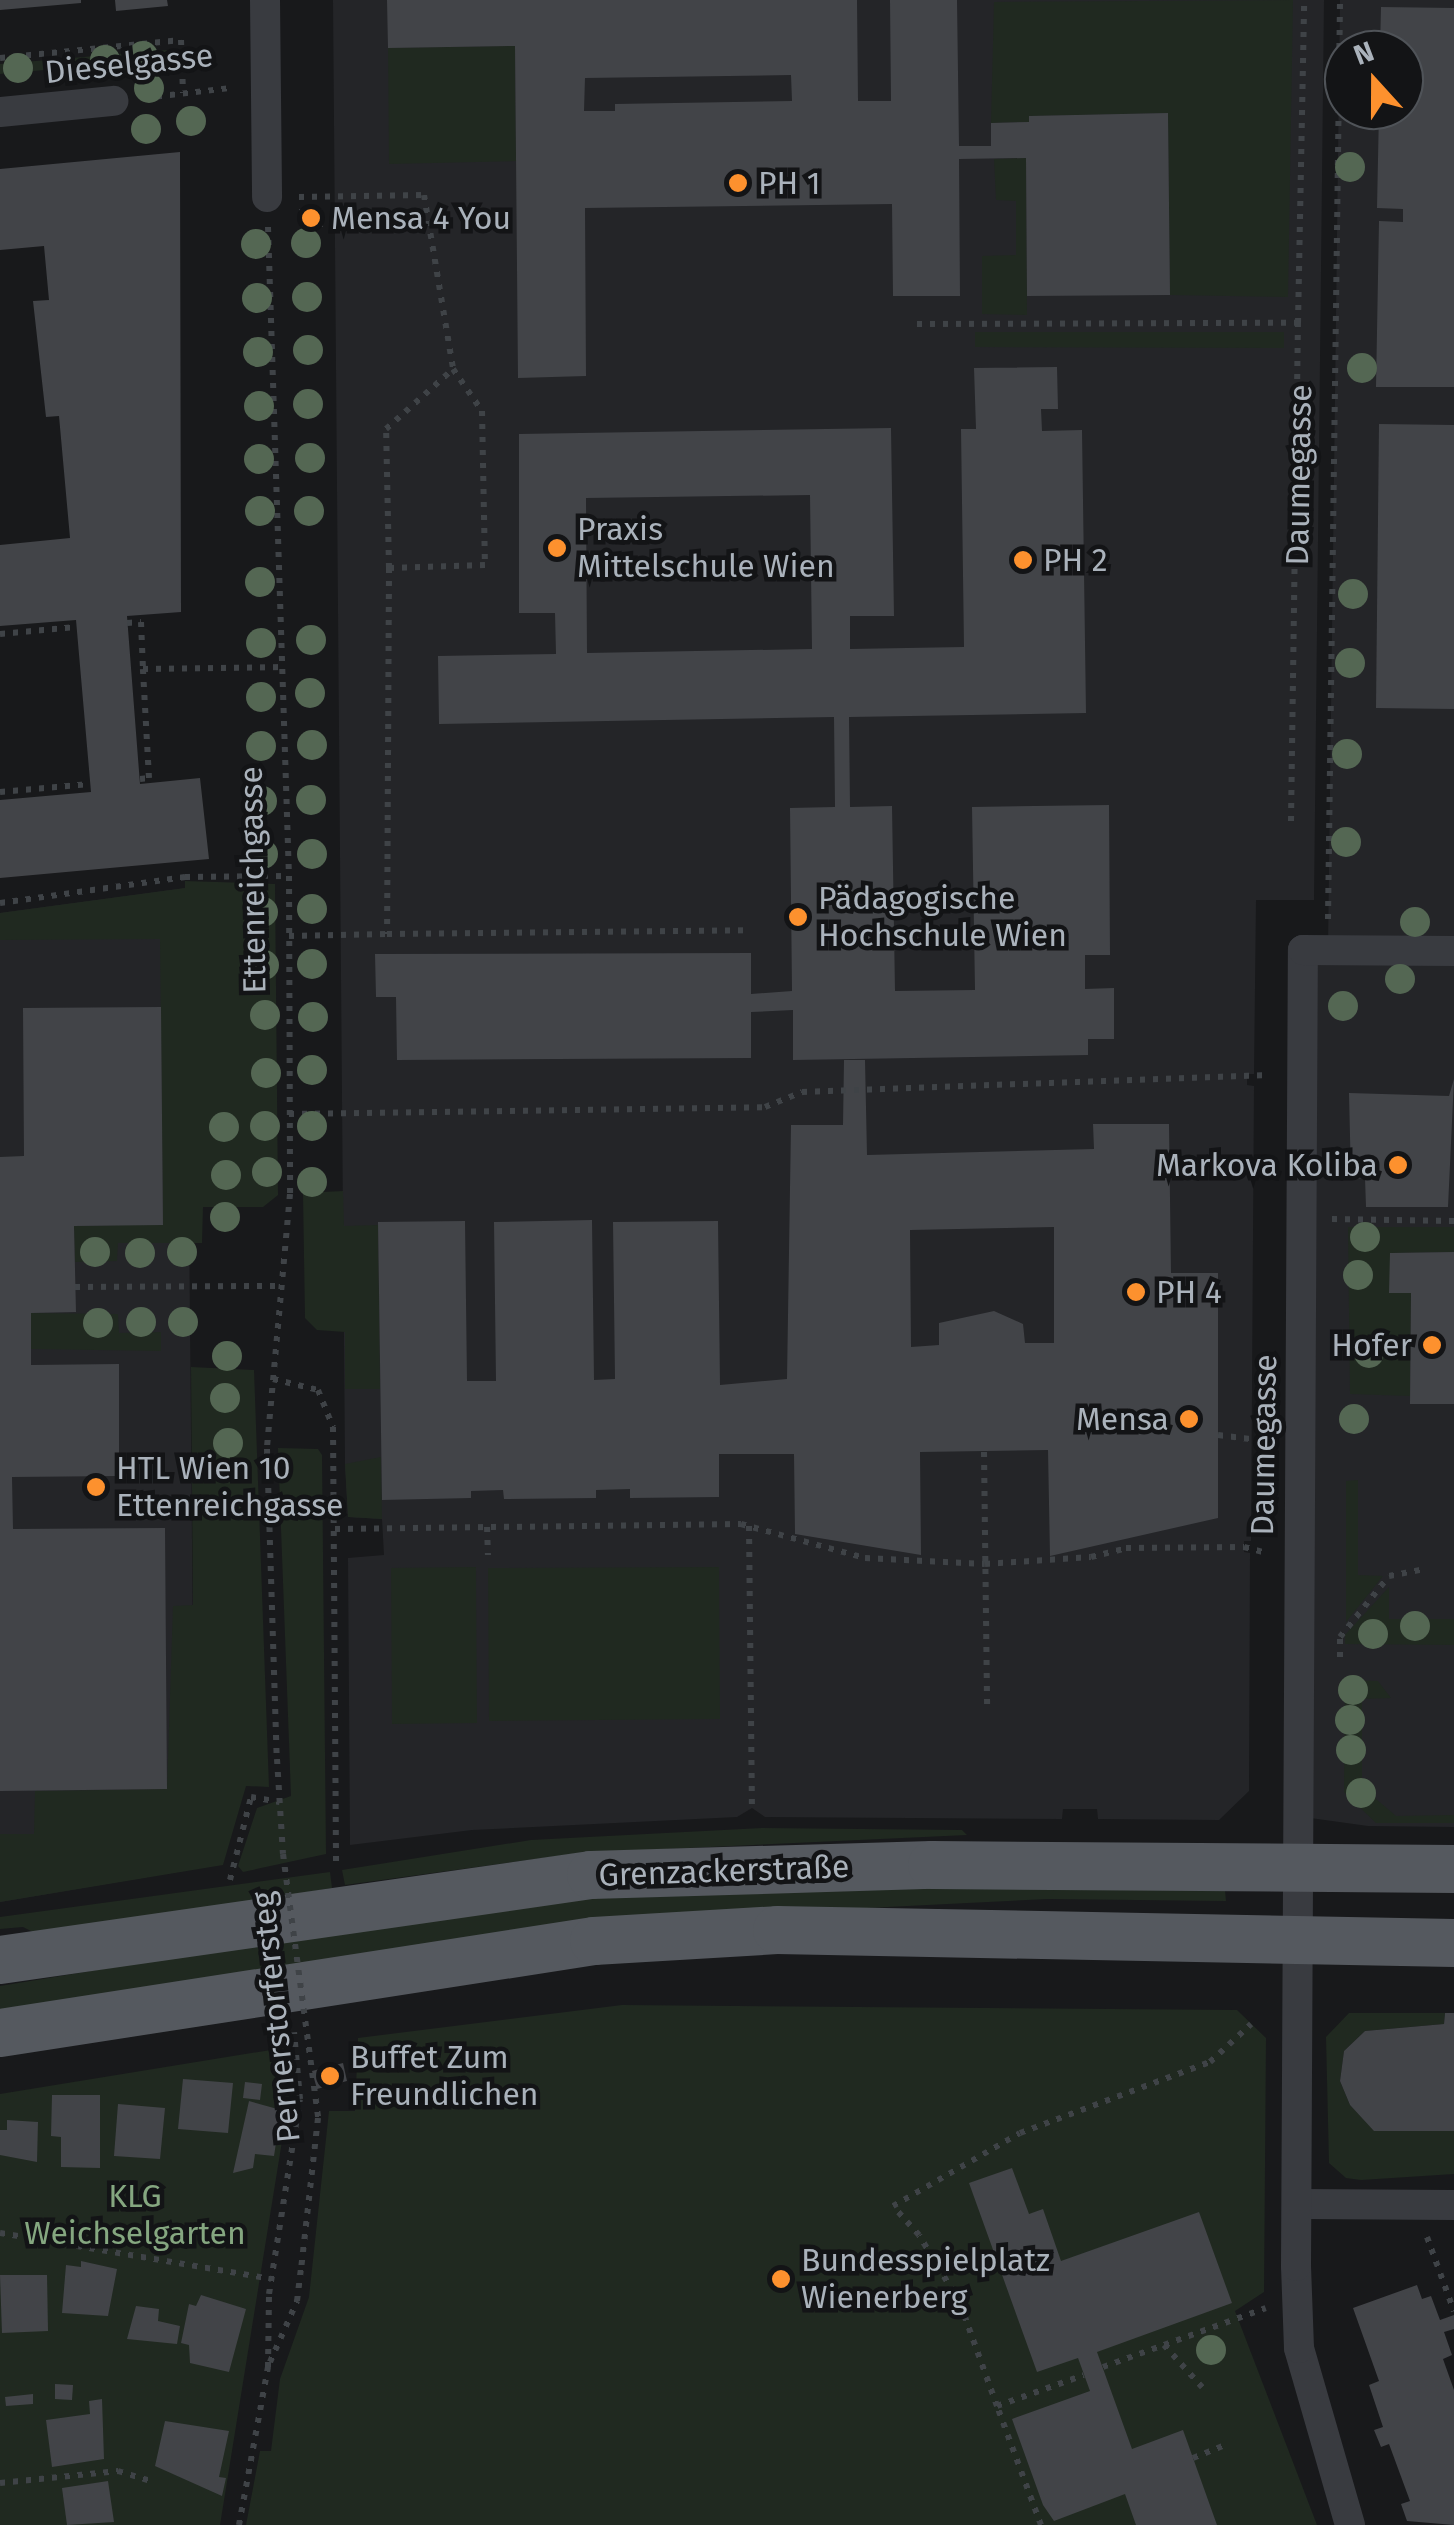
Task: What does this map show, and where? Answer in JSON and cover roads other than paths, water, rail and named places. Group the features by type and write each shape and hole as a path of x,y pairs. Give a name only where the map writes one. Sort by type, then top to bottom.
{"main road":[{"name":"Grenzackerstraße","path":"0,1960 338,1886 932,1864 1454,1869"},
{"name":"Grenzackerstraße","path":"0,2034 594,1940 777,1930 1454,1943"}],"street":[{"path":"264,0 267,197"},
{"name":"Dieselgasse","path":"0,112 113,101"},
{"name":"Daumegasse","path":"1294,1940 1302,1068 1315,950 1454,951"},
{"path":"1294,1940 1301,2204 1299,2348 1350,2525"},
{"path":"1301,2204 1454,2205"}],"place":[{"name":"PH 1","path":"738,183"},
{"name":"Mensa 4 You","path":"311,218"},
{"name":"Praxis Mittelschule Wien","path":"557,548"},
{"name":"PH 2","path":"1023,560"},
{"name":"Pädagogische Hochschule Wien","path":"798,917"},
{"name":"Markova Koliba","path":"1398,1165"},
{"name":"PH 4","path":"1136,1292"},
{"name":"Hofer","path":"1432,1345"},
{"name":"Mensa","path":"1189,1419"},
{"name":"HTL Wien 10 Ettenreichgasse","path":"96,1487"},
{"name":"Buffet Zum Freundlichen","path":"330,2076"},
{"name":"Bundesspielplatz Wienerberg","path":"781,2279"}],"park label":[{"name":"KLG Weichselgarten","path":"135,2216"}]}
